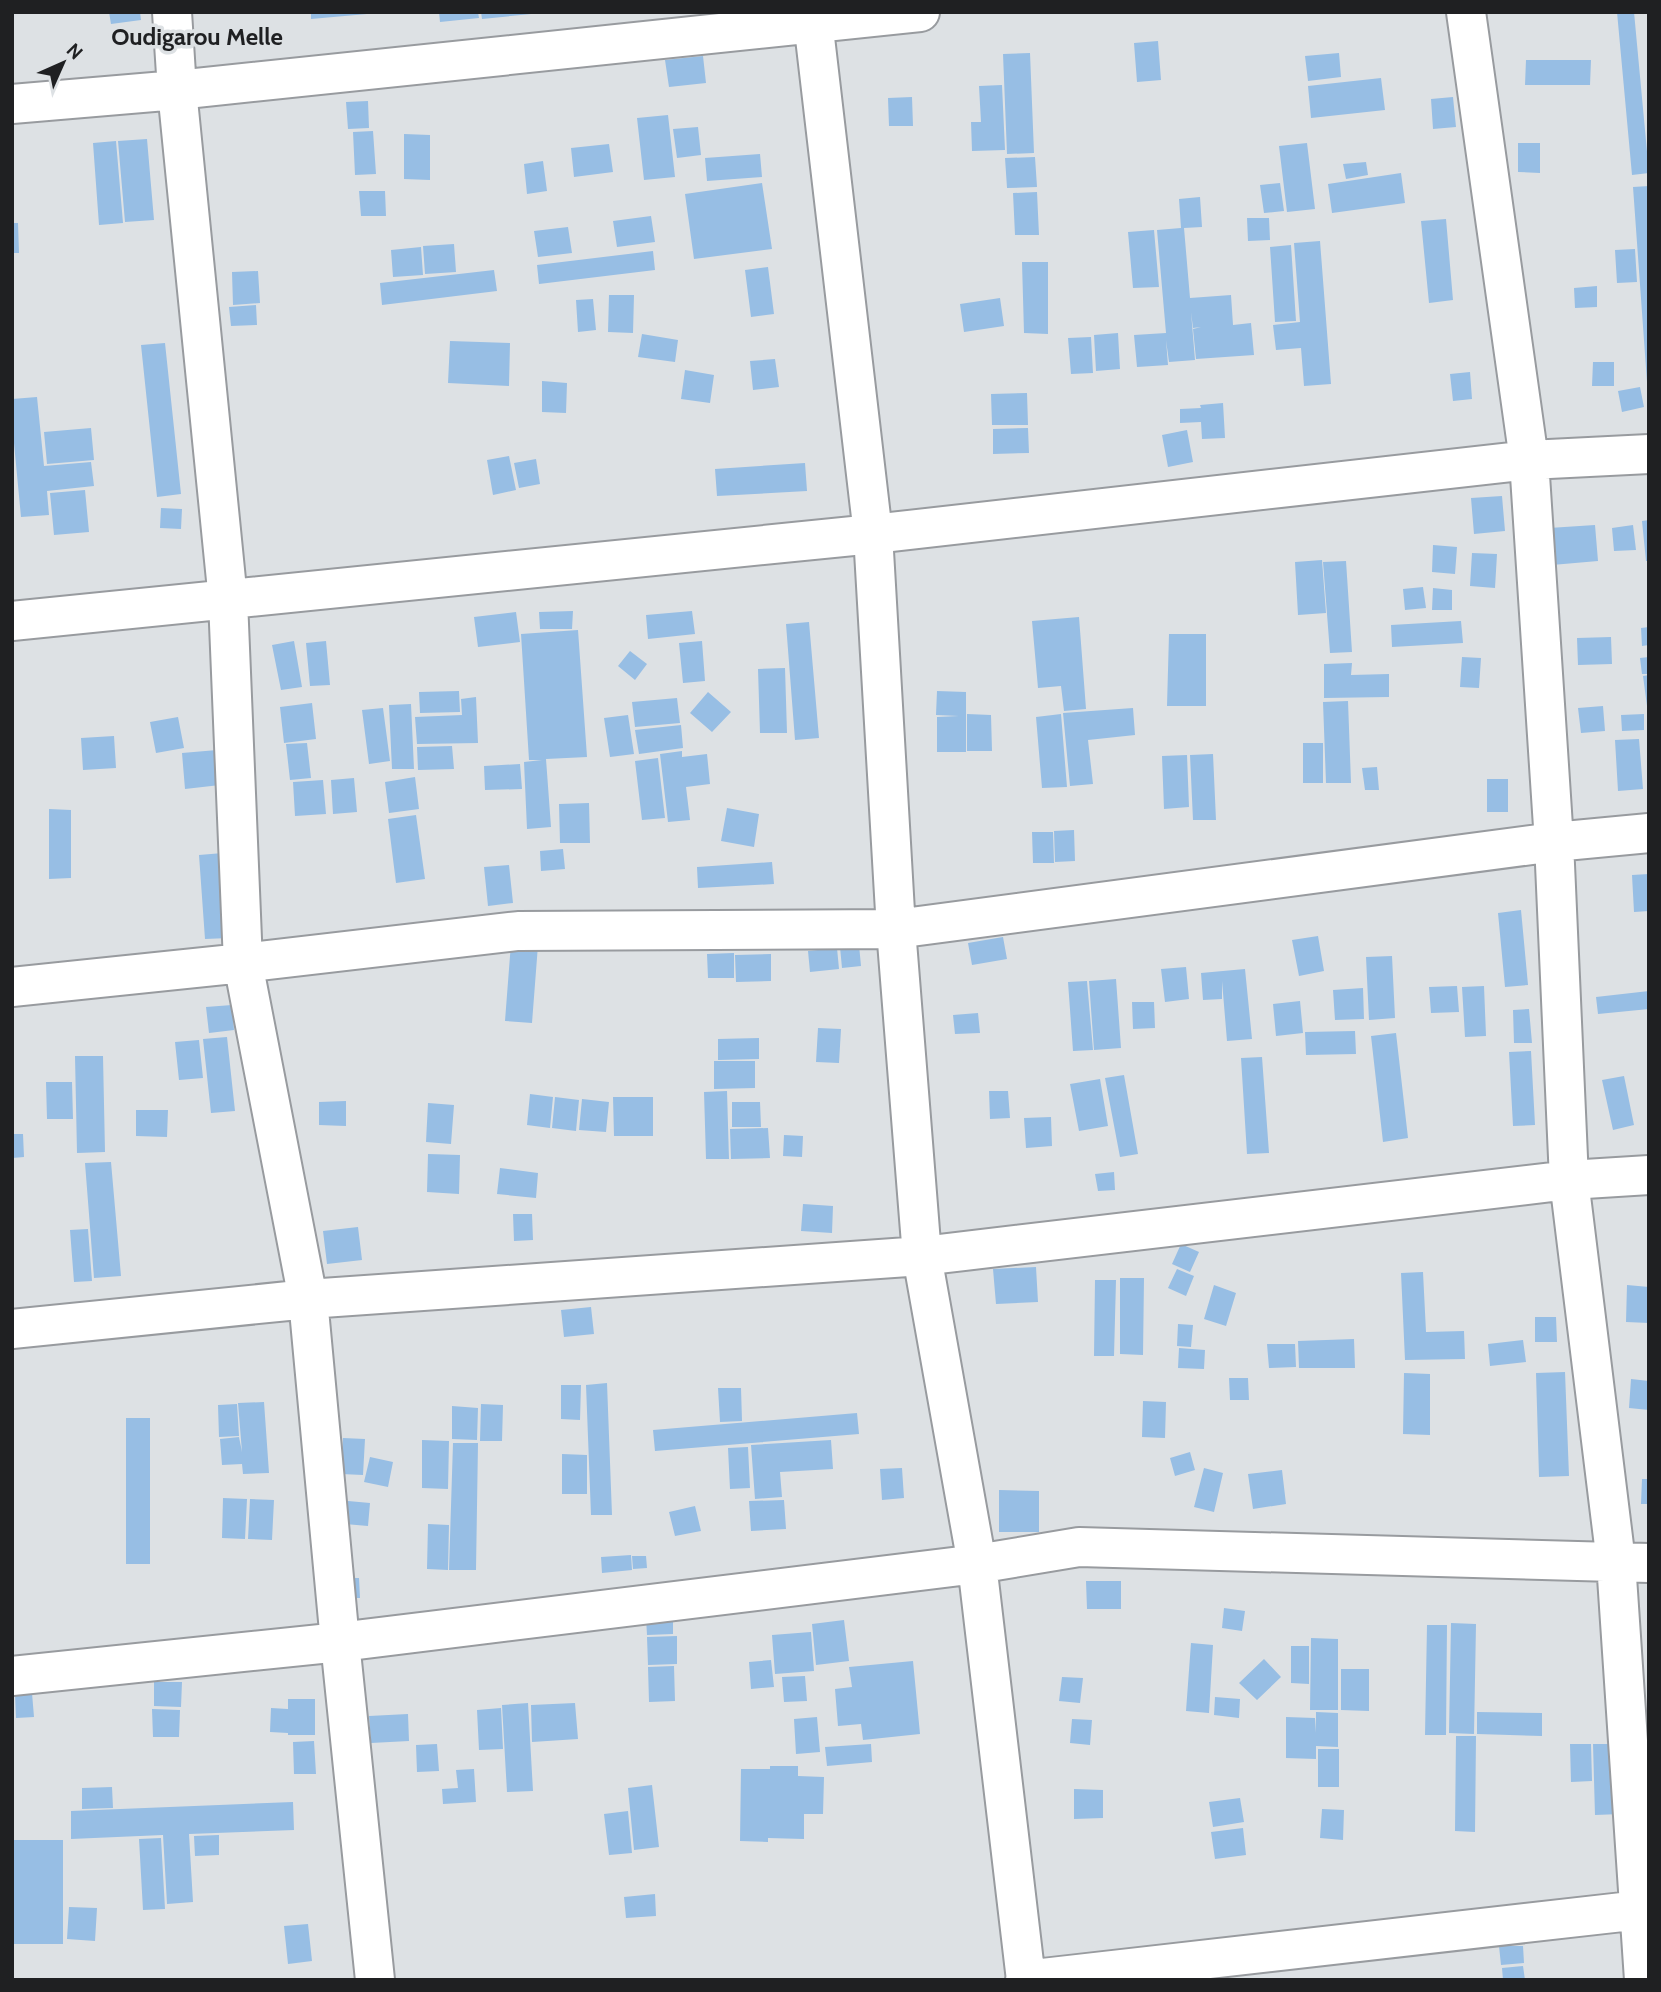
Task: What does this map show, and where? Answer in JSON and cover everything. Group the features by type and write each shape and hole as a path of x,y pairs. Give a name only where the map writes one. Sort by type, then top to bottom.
{"street":[{"path":"172,12 177,90 228,600 243,964 308,1299 375,1980"},
{"path":"12,104 177,90 812,17 920,12"},
{"path":"1466,12 1529,460 1554,842 1569,1180 1632,1563 1645,1910 1644,1980"},
{"path":"812,17 873,534 896,929 922,1255 977,1564 1026,1980 1645,1910"},
{"path":"12,621 873,534 1529,460 1649,454"},
{"path":"12,987 243,964 518,931 896,929 1554,842 1649,833"},
{"path":"12,1329 308,1299 922,1255 1569,1180 1649,1175"},
{"path":"12,1676 340,1642 977,1564 1079,1547 1632,1563"}],"building":[{"path":"109,12 140,12 141,20 111,24"},
{"path":"311,12 367,12 367,14 311,19"},
{"path":"439,12 478,12 479,18 440,22"},
{"path":"481,12 530,12 531,14 482,19"},
{"path":"1617,12 1634,12 1649,173 1632,175"},
{"path":"1158,41 1161,80 1137,82 1134,43"},
{"path":"1030,53 1034,153 1007,154 1003,54"},
{"path":"1339,53 1341,77 1308,81 1305,56"},
{"path":"703,56 706,83 669,87 665,60"},
{"path":"1526,60 1591,60 1590,85 1525,85"},
{"path":"1381,78 1385,110 1311,118 1308,86"},
{"path":"1002,85 1005,150 972,151 971,122 981,122 979,86"},
{"path":"912,97 913,126 889,126 888,98"},
{"path":"1453,97 1456,127 1433,129 1431,99"},
{"path":"368,101 369,128 348,129 346,102"},
{"path":"668,115 675,177 644,180 637,118"},
{"path":"698,127 701,155 677,158 673,129"},
{"path":"373,131 376,174 355,175 353,132"},
{"path":"404,134 430,135 430,180 404,179"},
{"path":"147,139 154,220 125,222 118,141"},
{"path":"116,141 123,223 99,225 93,143"},
{"path":"1307,143 1315,209 1287,212 1279,146"},
{"path":"1518,143 1540,143 1540,173 1518,172"},
{"path":"609,144 613,172 574,177 571,148"},
{"path":"760,154 762,177 707,181 705,158"},
{"path":"1035,157 1037,187 1007,188 1005,158"},
{"path":"543,161 547,191 527,194 524,164"},
{"path":"1366,162 1368,175 1346,179 1343,164"},
{"path":"1401,173 1405,203 1332,213 1328,184"},
{"path":"762,183 772,249 694,259 685,194"},
{"path":"1280,183 1284,211 1264,213 1260,185"},
{"path":"1649,186 1649,382 1647,382 1633,187"},
{"path":"359,191 385,191 386,216 361,216"},
{"path":"1037,192 1039,235 1015,235 1013,193"},
{"path":"1200,197 1202,227 1184,228 1190,298 1231,295 1233,325 1251,323 1254,355 1196,359 1193,329 1201,327 1193,328 1191,312 1195,360 1169,362 1166,340 1168,365 1137,367 1134,335 1166,333 1157,230 1181,228 1179,199"},
{"path":"651,216 655,242 617,247 613,221"},
{"path":"1247,218 1269,218 1270,240 1248,241"},
{"path":"1446,219 1453,300 1429,303 1421,221"},
{"path":"12,223 18,223 19,253 12,253"},
{"path":"568,227 572,253 538,257 534,231"},
{"path":"1154,230 1159,287 1133,288 1128,232"},
{"path":"1320,241 1331,384 1304,386 1301,348 1276,350 1273,325 1300,322 1294,243"},
{"path":"454,244 456,272 425,274 423,246"},
{"path":"1291,245 1296,321 1275,322 1270,247"},
{"path":"421,247 423,275 393,277 391,250"},
{"path":"1635,249 1637,282 1617,283 1615,250"},
{"path":"653,251 655,270 539,284 537,265"},
{"path":"1022,262 1048,262 1048,334 1024,333"},
{"path":"768,267 774,314 751,317 745,270"},
{"path":"494,270 497,291 382,305 380,283"},
{"path":"258,271 260,303 233,305 232,272"},
{"path":"1597,286 1597,307 1575,308 1574,288"},
{"path":"609,295 634,295 633,333 608,332"},
{"path":"1000,298 1004,326 964,332 960,304"},
{"path":"593,299 596,330 578,332 576,300"},
{"path":"256,305 257,325 231,326 229,307"},
{"path":"1118,333 1120,369 1096,371 1094,335"},
{"path":"642,334 678,340 675,362 638,357"},
{"path":"1091,337 1093,373 1071,374 1068,338"},
{"path":"450,341 510,343 509,386 448,383"},
{"path":"165,343 181,494 157,497 141,345"},
{"path":"775,359 779,387 753,390 750,361"},
{"path":"1593,362 1614,362 1614,386 1592,386"},
{"path":"685,370 714,375 710,403 681,399"},
{"path":"1470,372 1472,399 1453,401 1450,374"},
{"path":"542,381 567,383 566,413 542,412"},
{"path":"1640,387 1644,407 1622,412 1618,391"},
{"path":"1027,393 1028,425 992,425 991,394"},
{"path":"37,397 44,466 91,462 94,486 47,491 49,515 21,517 12,399"},
{"path":"1223,403 1225,438 1202,439 1201,422 1180,423 1180,409"},
{"path":"91,428 94,460 47,464 44,432"},
{"path":"1028,428 1029,453 993,454 993,429"},
{"path":"1187,430 1193,462 1168,467 1162,435"},
{"path":"509,456 516,490 493,495 487,460"},
{"path":"536,459 540,484 519,488 514,463"},
{"path":"805,463 807,491 717,496 715,469"},
{"path":"85,490 89,532 54,535 50,493"},
{"path":"1502,496 1505,531 1474,534 1471,498"},
{"path":"161,508 182,509 181,529 160,528"},
{"path":"1649,520 1649,561 1646,561 1642,521"},
{"path":"1595,525 1598,561 1552,565 1549,528"},
{"path":"1633,525 1636,550 1614,551 1612,528"},
{"path":"1433,545 1457,547 1455,574 1432,572"},
{"path":"1472,553 1497,554 1495,588 1470,586"},
{"path":"1322,560 1326,613 1298,615 1295,562"},
{"path":"1346,561 1352,652 1330,653 1323,562"},
{"path":"1423,587 1426,608 1405,610 1403,589"},
{"path":"1433,588 1452,590 1452,610 1432,610"},
{"path":"573,611 572,629 540,629 539,612"},
{"path":"692,611 695,634 648,639 646,615"},
{"path":"516,612 520,642 478,647 474,617"},
{"path":"1079,617 1086,709 1064,711 1061,686 1038,688 1032,621"},
{"path":"1461,621 1463,643 1392,647 1391,625"},
{"path":"809,622 819,738 795,740 786,624"},
{"path":"1649,627 1649,645 1642,646 1641,628"},
{"path":"578,630 587,757 546,759 551,827 527,829 524,762 542,760 529,760 521,634"},
{"path":"1169,634 1206,634 1206,706 1167,706"},
{"path":"1611,637 1612,664 1578,665 1577,638"},
{"path":"294,641 302,687 281,690 272,645"},
{"path":"326,641 330,685 310,686 306,643"},
{"path":"702,641 705,681 683,683 679,643"},
{"path":"630,651 647,664 635,680 618,666"},
{"path":"1462,657 1481,658 1479,688 1460,687"},
{"path":"1649,657 1649,674 1642,674 1640,658"},
{"path":"1352,663 1351,675 1389,674 1389,697 1324,698 1324,664"},
{"path":"785,668 787,733 760,733 758,669"},
{"path":"1649,675 1649,706 1647,706 1643,676"},
{"path":"459,691 460,712 420,713 419,692"},
{"path":"937,691 966,692 966,752 937,752 937,717 959,716 936,715"},
{"path":"708,692 731,712 712,732 690,713"},
{"path":"476,697 478,743 417,744 415,717 462,715 461,699"},
{"path":"677,698 680,723 635,727 632,702"},
{"path":"1348,701 1351,783 1326,783 1323,702"},
{"path":"312,703 316,739 284,743 280,707"},
{"path":"411,704 414,769 392,769 389,705"},
{"path":"1603,706 1605,731 1581,733 1578,708"},
{"path":"383,708 390,761 369,764 362,710"},
{"path":"1133,708 1135,735 1088,740 1093,784 1070,786 1063,713"},
{"path":"967,714 991,715 992,751 967,751"},
{"path":"1061,714 1067,787 1042,788 1036,717"},
{"path":"1644,714 1644,730 1622,731 1621,715"},
{"path":"628,715 634,754 610,757 604,718"},
{"path":"178,717 184,748 156,753 150,722"},
{"path":"681,725 683,748 639,754 635,730"},
{"path":"114,736 116,768 83,770 81,738"},
{"path":"1639,739 1643,789 1618,791 1615,740"},
{"path":"307,743 311,778 290,780 286,744"},
{"path":"1303,743 1323,743 1323,783 1303,783"},
{"path":"452,746 454,769 418,770 417,747"},
{"path":"217,750 220,785 185,789 182,753"},
{"path":"682,751 682,757 707,754 710,784 686,787 690,820 668,822 660,754"},
{"path":"1213,754 1216,820 1193,820 1190,755"},
{"path":"1187,755 1189,807 1164,809 1162,756"},
{"path":"658,758 665,818 642,820 635,761"},
{"path":"520,764 522,789 485,790 484,766"},
{"path":"1377,767 1379,790 1365,790 1362,768"},
{"path":"415,777 419,809 389,813 385,782"},
{"path":"354,778 357,812 333,814 331,780"},
{"path":"1487,779 1508,779 1508,812 1487,812"},
{"path":"323,780 326,814 295,816 293,782"},
{"path":"589,803 590,843 560,843 559,804"},
{"path":"727,808 759,814 754,847 721,841"},
{"path":"49,809 71,810 71,878 49,879"},
{"path":"416,815 425,879 396,883 388,819"},
{"path":"1074,830 1075,861 1055,862 1054,831"},
{"path":"1032,832 1053,832 1054,863 1033,863"},
{"path":"563,849 565,869 541,871 540,851"},
{"path":"223,853 229,938 205,939 199,855"},
{"path":"772,862 774,884 698,888 697,867"},
{"path":"509,865 513,903 488,906 484,867"},
{"path":"1649,874 1649,911 1634,912 1632,875"},
{"path":"1521,910 1528,985 1505,987 1498,913"},
{"path":"1318,936 1324,971 1299,976 1292,940"},
{"path":"1003,937 1007,959 972,965 968,943"},
{"path":"511,943 538,945 532,1023 505,1021"},
{"path":"859,945 861,966 842,968 840,947"},
{"path":"837,948 839,969 810,972 808,951"},
{"path":"734,953 734,978 708,978 707,954"},
{"path":"771,954 771,981 736,982 735,955"},
{"path":"1392,956 1395,1018 1369,1020 1366,957"},
{"path":"1186,967 1189,999 1165,1002 1161,969"},
{"path":"1245,969 1252,1039 1227,1041 1222,981 1222,999 1203,1000 1201,973"},
{"path":"1116,979 1121,1048 1094,1050 1089,981"},
{"path":"1087,981 1093,1050 1073,1051 1068,982"},
{"path":"1457,986 1459,1012 1431,1013 1429,987"},
{"path":"1484,986 1486,1036 1465,1037 1462,987"},
{"path":"1363,988 1364,1019 1335,1020 1333,990"},
{"path":"1649,991 1649,1009 1598,1014 1596,997"},
{"path":"1300,1001 1303,1033 1276,1036 1273,1004"},
{"path":"1132,1002 1154,1002 1155,1028 1133,1029"},
{"path":"232,1005 234,1030 209,1033 206,1007"},
{"path":"1529,1009 1532,1043 1514,1043 1513,1010"},
{"path":"978,1013 980,1033 955,1034 953,1015"},
{"path":"818,1028 841,1029 839,1063 816,1062"},
{"path":"1355,1031 1356,1054 1306,1055 1305,1032"},
{"path":"1396,1033 1408,1138 1383,1142 1371,1036"},
{"path":"227,1037 235,1111 211,1113 203,1039"},
{"path":"759,1038 759,1059 718,1060 718,1039"},
{"path":"199,1040 203,1078 179,1080 175,1042"},
{"path":"1531,1051 1535,1125 1513,1126 1509,1052"},
{"path":"75,1056 103,1056 105,1152 77,1153"},
{"path":"1262,1057 1269,1153 1247,1154 1241,1058"},
{"path":"714,1061 755,1061 755,1088 714,1089"},
{"path":"1124,1075 1138,1154 1120,1157 1105,1078"},
{"path":"1624,1076 1634,1125 1613,1130 1602,1080"},
{"path":"1100,1079 1108,1126 1079,1131 1070,1084"},
{"path":"46,1082 72,1082 73,1119 47,1119"},
{"path":"727,1091 729,1159 706,1159 704,1092"},
{"path":"989,1091 1008,1091 1010,1118 990,1119"},
{"path":"530,1094 553,1097 550,1128 527,1125"},
{"path":"555,1097 579,1100 576,1131 552,1128"},
{"path":"613,1097 653,1097 653,1136 614,1136"},
{"path":"582,1099 609,1102 606,1132 579,1130"},
{"path":"346,1101 346,1126 319,1125 319,1102"},
{"path":"732,1102 760,1102 761,1127 732,1127"},
{"path":"428,1103 454,1105 451,1144 426,1142"},
{"path":"136,1110 168,1110 167,1137 136,1136"},
{"path":"1051,1117 1052,1146 1026,1148 1024,1118"},
{"path":"768,1128 770,1158 731,1159 730,1129"},
{"path":"12,1134 23,1134 24,1157 12,1158"},
{"path":"784,1135 803,1136 802,1157 783,1156"},
{"path":"428,1154 460,1155 459,1194 427,1192"},
{"path":"111,1162 121,1276 94,1278 85,1163"},
{"path":"500,1168 538,1173 536,1198 497,1194"},
{"path":"1114,1172 1115,1190 1098,1191 1095,1174"},
{"path":"803,1204 833,1206 832,1233 801,1231"},
{"path":"513,1214 532,1214 533,1240 514,1241"},
{"path":"358,1227 362,1260 327,1264 323,1231"},
{"path":"88,1229 92,1281 74,1282 70,1230"},
{"path":"1181,1244 1199,1252 1190,1272 1172,1264"},
{"path":"1036,1267 1038,1302 996,1304 993,1269"},
{"path":"1177,1269 1194,1276 1186,1296 1168,1288"},
{"path":"1423,1272 1426,1332 1464,1331 1465,1359 1405,1360 1401,1273"},
{"path":"1120,1278 1144,1278 1143,1355 1120,1354"},
{"path":"1095,1280 1116,1280 1114,1356 1094,1356"},
{"path":"1214,1285 1236,1293 1226,1326 1204,1319"},
{"path":"1627,1285 1649,1287 1649,1323 1626,1322"},
{"path":"591,1307 594,1334 564,1337 561,1310"},
{"path":"1535,1317 1556,1317 1557,1342 1535,1342"},
{"path":"1178,1324 1193,1325 1191,1347 1177,1346"},
{"path":"1354,1339 1355,1368 1299,1368 1298,1341"},
{"path":"1523,1340 1526,1362 1490,1366 1488,1344"},
{"path":"1267,1344 1295,1344 1296,1367 1269,1368"},
{"path":"1179,1348 1205,1350 1204,1369 1178,1368"},
{"path":"1565,1372 1569,1476 1539,1477 1536,1373"},
{"path":"1404,1373 1430,1374 1430,1435 1403,1434"},
{"path":"1229,1378 1248,1378 1249,1400 1230,1400"},
{"path":"1631,1379 1649,1381 1649,1410 1629,1408"},
{"path":"607,1383 612,1515 591,1515 586,1385"},
{"path":"561,1385 581,1385 580,1420 561,1419"},
{"path":"718,1388 741,1388 742,1421 720,1422"},
{"path":"1143,1401 1166,1402 1165,1438 1142,1437"},
{"path":"264,1402 269,1473 243,1474 242,1464 222,1465 220,1439 239,1437 242,1452 238,1403"},
{"path":"237,1404 239,1436 219,1437 218,1405"},
{"path":"481,1404 503,1405 502,1441 480,1441"},
{"path":"452,1406 478,1408 477,1440 452,1439"},
{"path":"857,1413 859,1434 655,1451 653,1430"},
{"path":"126,1418 150,1418 150,1564 126,1564"},
{"path":"343,1438 365,1439 363,1475 341,1474"},
{"path":"422,1440 449,1441 448,1489 422,1488"},
{"path":"831,1440 833,1469 780,1472 782,1497 755,1499 751,1445"},
{"path":"453,1443 478,1443 476,1570 449,1570"},
{"path":"748,1447 750,1488 730,1489 728,1448"},
{"path":"1190,1452 1195,1470 1175,1476 1170,1458"},
{"path":"562,1454 587,1455 587,1494 562,1494"},
{"path":"370,1457 393,1462 388,1487 364,1482"},
{"path":"902,1468 904,1498 882,1500 880,1469"},
{"path":"1204,1468 1223,1473 1214,1512 1194,1507"},
{"path":"1282,1470 1286,1504 1253,1509 1248,1474"},
{"path":"1642,1479 1649,1479 1649,1504 1641,1504"},
{"path":"999,1490 1039,1491 1039,1532 999,1532"},
{"path":"223,1498 247,1499 245,1539 222,1538"},
{"path":"250,1499 274,1500 272,1540 248,1539"},
{"path":"784,1500 786,1529 751,1531 749,1501"},
{"path":"348,1501 370,1503 368,1526 345,1524"},
{"path":"695,1506 701,1531 675,1536 669,1512"},
{"path":"428,1524 449,1525 448,1570 427,1569"},
{"path":"631,1555 632,1570 602,1573 601,1557"},
{"path":"632,1556 646,1556 647,1568 633,1569"},
{"path":"339,1578 359,1578 360,1598 340,1598"},
{"path":"1086,1581 1121,1581 1121,1609 1087,1609"},
{"path":"1224,1608 1245,1611 1242,1631 1222,1628"},
{"path":"673,1617 673,1634 647,1635 646,1618"},
{"path":"844,1620 849,1661 816,1665 812,1624"},
{"path":"1451,1623 1476,1624 1474,1734 1449,1733"},
{"path":"1427,1625 1447,1625 1446,1735 1425,1735"},
{"path":"811,1632 814,1671 775,1674 772,1635"},
{"path":"677,1636 677,1664 648,1665 647,1637"},
{"path":"1311,1638 1338,1639 1338,1710 1310,1710"},
{"path":"1191,1643 1213,1645 1209,1713 1186,1711"},
{"path":"1291,1646 1309,1646 1309,1684 1291,1683"},
{"path":"1264,1659 1281,1677 1257,1700 1239,1683"},
{"path":"771,1660 774,1687 751,1689 749,1662"},
{"path":"913,1661 920,1734 863,1740 861,1724 838,1726 835,1689 852,1687 849,1667"},
{"path":"674,1666 675,1701 649,1702 648,1667"},
{"path":"1341,1669 1369,1669 1369,1711 1341,1710"},
{"path":"805,1676 807,1701 784,1702 782,1677"},
{"path":"1062,1677 1083,1678 1080,1703 1059,1701"},
{"path":"154,1682 182,1682 181,1707 154,1706"},
{"path":"32,1693 34,1717 16,1718 15,1694"},
{"path":"1215,1697 1240,1699 1239,1718 1214,1715"},
{"path":"288,1699 315,1699 315,1735 270,1732 271,1708 288,1709"},
{"path":"528,1703 533,1791 507,1792 502,1705"},
{"path":"575,1703 578,1739 532,1742 531,1705"},
{"path":"501,1708 503,1749 479,1750 477,1710"},
{"path":"152,1709 180,1710 179,1737 153,1737"},
{"path":"1316,1712 1338,1713 1338,1747 1316,1746 1316,1759 1286,1758 1286,1717 1315,1718 1316,1733"},
{"path":"1477,1712 1542,1713 1542,1736 1477,1734"},
{"path":"408,1714 409,1741 371,1743 369,1716"},
{"path":"817,1717 820,1752 796,1754 794,1719"},
{"path":"1072,1719 1092,1720 1090,1745 1070,1743"},
{"path":"1456,1736 1476,1736 1475,1832 1455,1831"},
{"path":"314,1741 316,1774 294,1774 293,1742"},
{"path":"437,1744 439,1771 417,1772 416,1745"},
{"path":"871,1744 872,1762 827,1766 825,1747"},
{"path":"1570,1744 1591,1744 1592,1781 1571,1782"},
{"path":"1593,1744 1620,1744 1621,1814 1595,1815"},
{"path":"1318,1749 1339,1749 1339,1787 1318,1787"},
{"path":"770,1766 798,1766 798,1776 824,1777 823,1814 804,1814 804,1839 768,1838 768,1842 740,1841 741,1769 770,1769"},
{"path":"474,1769 476,1802 443,1804 442,1789 458,1788 456,1770"},
{"path":"652,1785 659,1847 634,1850 628,1788"},
{"path":"112,1787 113,1808 82,1809 82,1788"},
{"path":"1074,1789 1103,1790 1103,1818 1074,1819"},
{"path":"1240,1798 1244,1822 1213,1827 1209,1802"},
{"path":"293,1802 294,1830 189,1834 193,1902 167,1904 163,1835 71,1839 71,1811"},
{"path":"1322,1809 1344,1810 1343,1840 1320,1838"},
{"path":"628,1811 632,1853 609,1855 604,1814"},
{"path":"1243,1828 1246,1855 1215,1859 1211,1832"},
{"path":"219,1835 219,1855 195,1856 194,1836"},
{"path":"161,1838 165,1909 143,1910 139,1839"},
{"path":"14,1840 63,1840 63,1944 14,1944"},
{"path":"655,1894 656,1916 626,1918 624,1897"},
{"path":"69,1907 97,1908 95,1941 67,1939"},
{"path":"308,1924 312,1961 288,1964 284,1926"},
{"path":"1499,1946 1523,1946 1524,1963 1501,1965"},
{"path":"1523,1966 1525,1980 1503,1980 1502,1968"}],"district":[{"name":"Oudigarou Melle","path":"197,36"}]}
